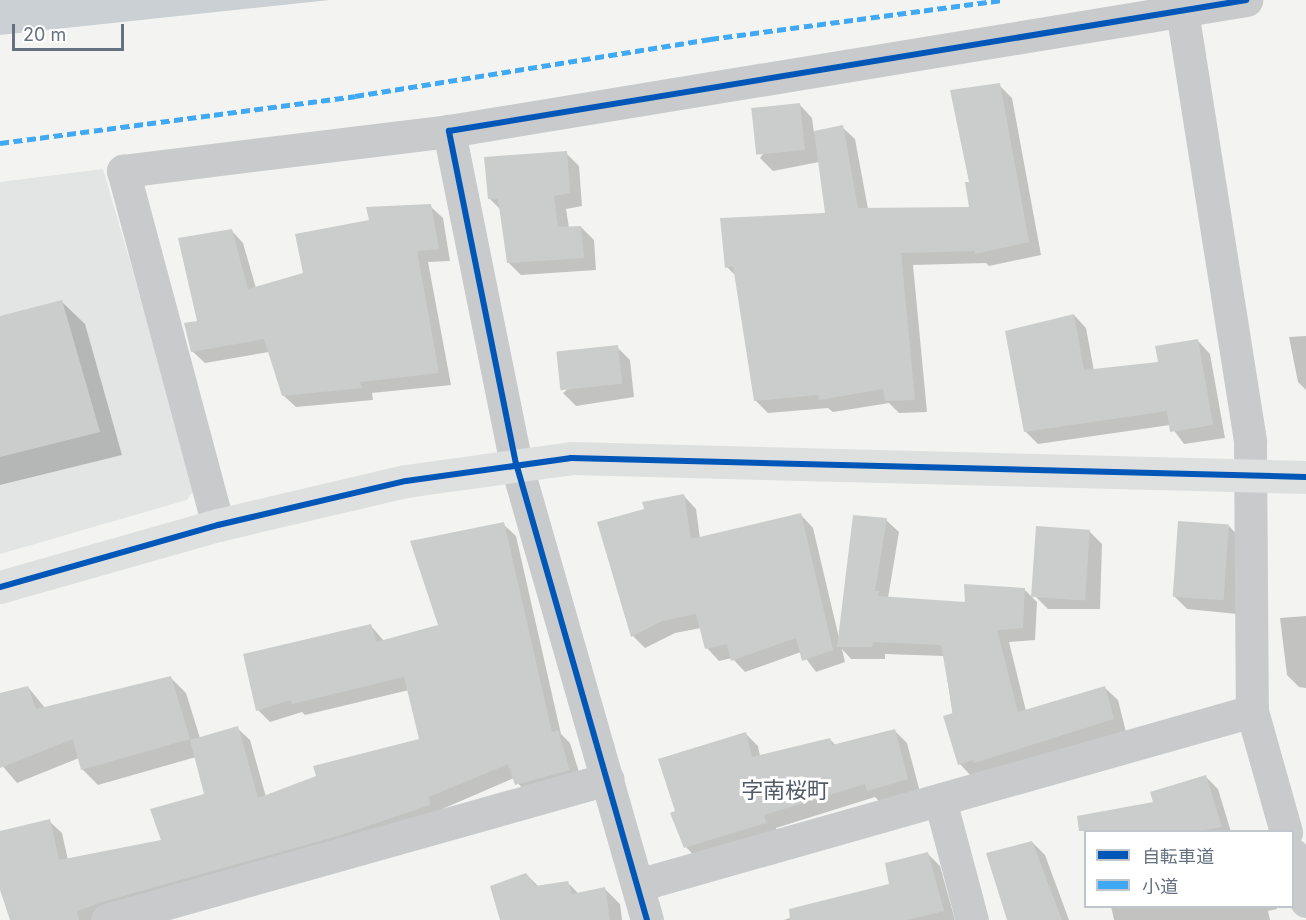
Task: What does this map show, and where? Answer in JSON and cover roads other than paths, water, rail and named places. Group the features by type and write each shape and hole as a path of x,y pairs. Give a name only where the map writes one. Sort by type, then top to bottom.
{"street":[{"path":"218,525 123,171 450,131 1246,0"},
{"path":"1182,12 1249,432 1252,711 1286,830"},
{"path":"450,131 516,464 647,920"},
{"path":"0,587 218,525 406,481 516,464 642,457 1306,477"},
{"path":"638,885 1252,711"},
{"path":"107,920 607,779"},
{"path":"940,800 972,920"},
{"path":"1294,858 1306,901"}],"district":[{"name":"字南桜町","path":"785,791"}]}
